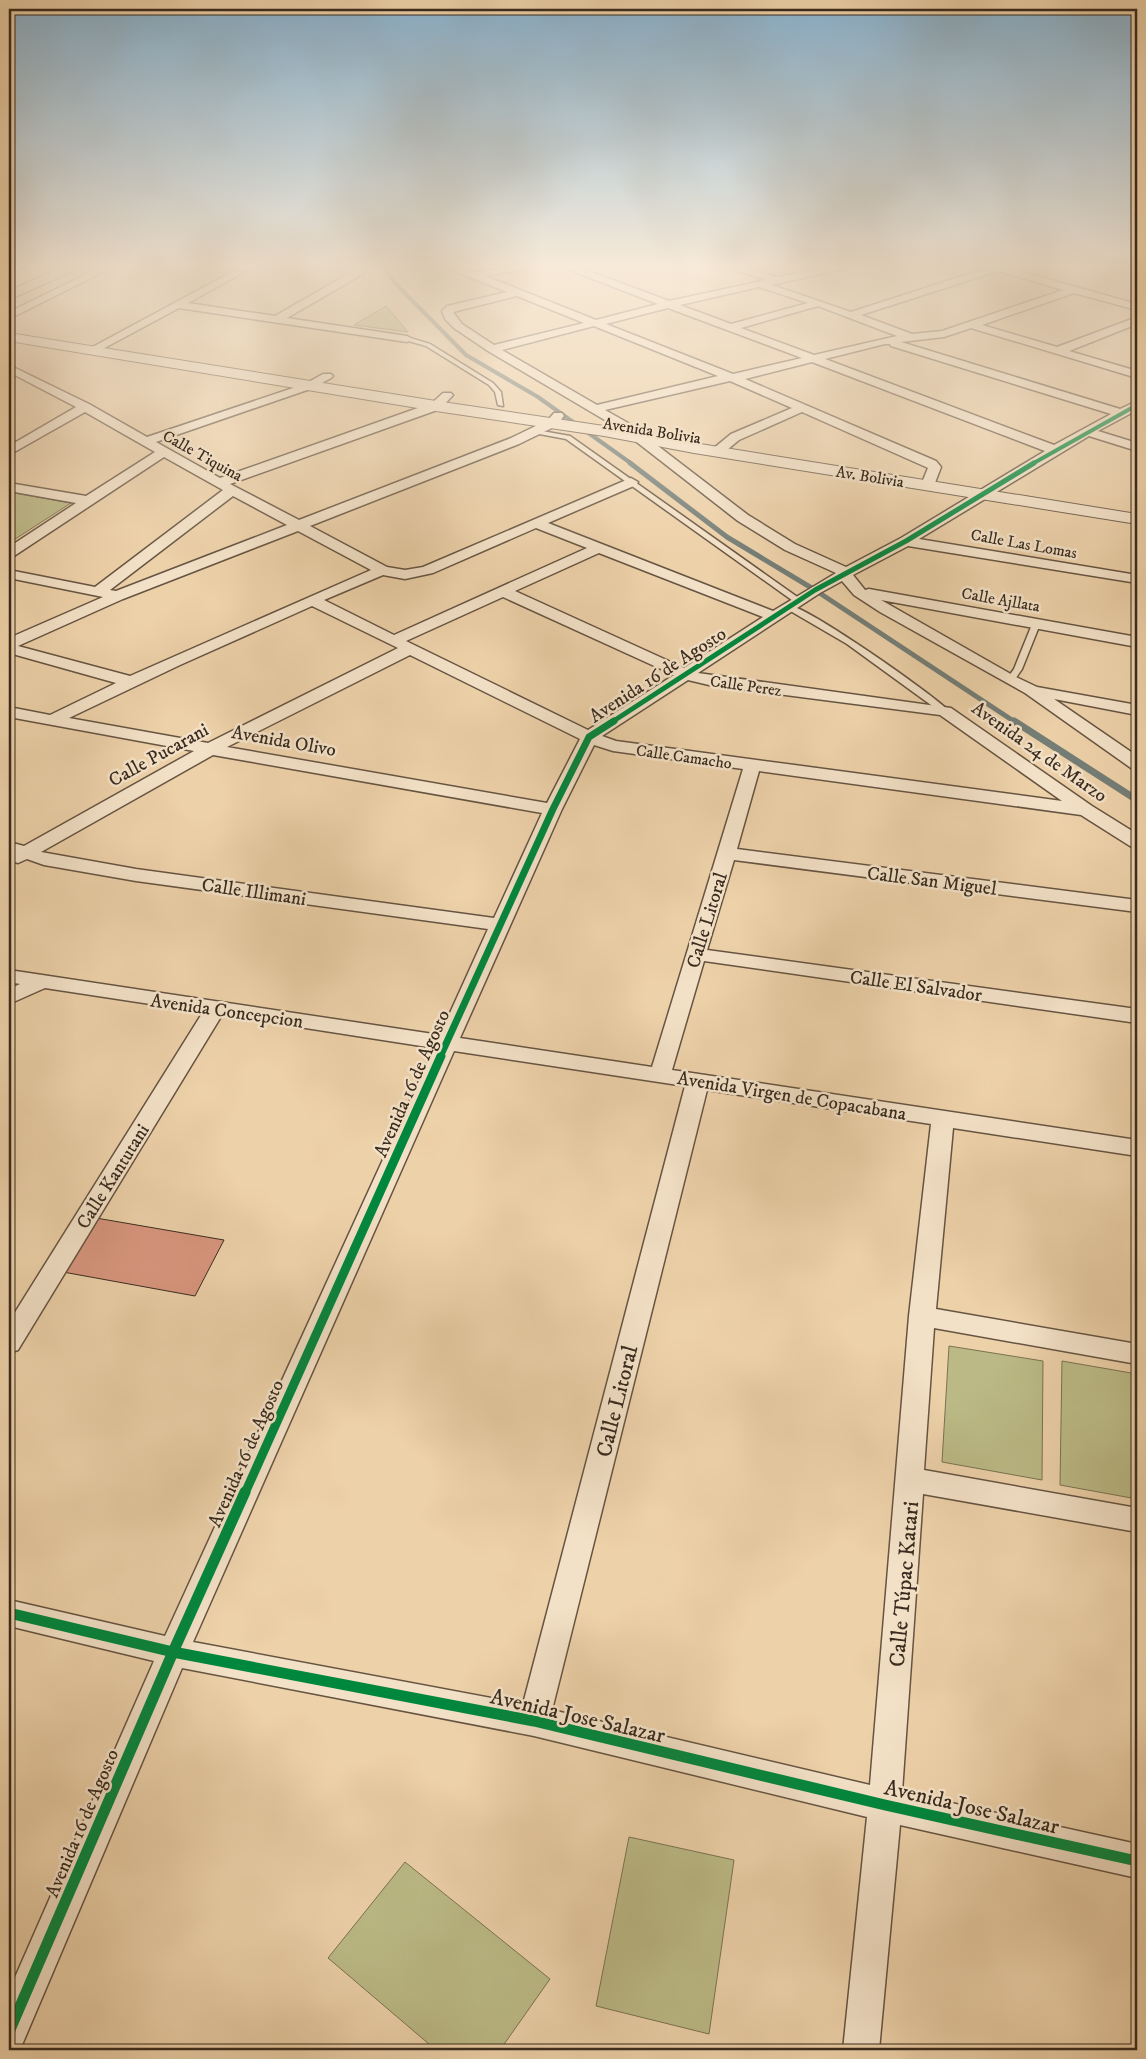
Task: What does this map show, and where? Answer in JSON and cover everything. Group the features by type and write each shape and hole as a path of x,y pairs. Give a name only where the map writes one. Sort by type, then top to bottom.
{"street":[{"path":"166,362 436,406 502,410"},
{"path":"237,362 448,395 502,410 559,422"},
{"path":"512,362 592,415 713,380 733,378 797,362"},
{"path":"692,362 931,464 935,467 931,479 999,483 1137,506"},
{"path":"825,362 1055,450"},
{"path":"953,362 1122,414"},
{"path":"1096,362 1137,374"},
{"name":"Calle Tiquina","path":"9,368 85,407 144,442 382,570 402,575 418,574 631,482"},
{"path":"9,382 21,375"},
{"path":"144,442 309,386 327,376"},
{"path":"99,591 226,486 436,406 448,395"},
{"name":"Avenida 16 de Agosto","path":"9,2032 173,1652 446,1042 553,808 589,737 844,572 906,540 1055,450 1137,405"},
{"path":"9,451 85,407"},
{"path":"723,446 745,432 802,408"},
{"name":"Avenida Bolivia","path":"559,422 592,415 624,426 723,446"},
{"path":"9,644 118,596 300,526 559,422"},
{"name":"Av. Bolivia","path":"559,422 638,437 723,446 931,479 983,494 1137,519"},
{"path":"624,426 742,518 790,547 834,565 844,572 850,583 859,592 885,609 1031,690 1129,755 1137,764"},
{"path":"1088,432 1137,447"},
{"path":"9,435 31,438"},
{"path":"9,553 164,452"},
{"path":"9,487 89,501"},
{"path":"535,524 775,617"},
{"name":"Calle Las Lomas","path":"906,540 1137,579"},
{"path":"394,640 599,548"},
{"path":"52,720 129,681 382,570"},
{"path":"9,574 118,596"},
{"name":"Calle Perez","path":"504,592 687,675 709,680 945,712"},
{"name":"Calle Ajllata","path":"859,592 1137,642"},
{"name":"Calle Camacho","path":"312,600 589,737 613,746 1086,810"},
{"path":"9,648 129,681"},
{"name":"Calle Pucarani","path":"14,854 210,749 411,648"},
{"path":"1031,690 1137,710"},
{"name":"Avenida Olivo","path":"9,712 210,749 553,808"},
{"name":"Avenida 24 de Marzo","path":"945,712 1086,810 1137,842"},
{"name":"Calle Litoral","path":"660,1075 752,766"},
{"name":"Calle San Miguel","path":"726,853 1137,906"},
{"name":"Calle Illimani","path":"14,854 136,875 501,925"},
{"name":"Calle El Salvador","path":"695,954 1137,1016"},
{"name":"Avenida Concepcion","path":"9,976 215,1009 446,1042"},
{"path":"9,997 40,982"},
{"name":"Calle Kantutani","path":"9,1344 215,1009"},
{"name":"Avenida Virgen de Copacabana","path":"446,1042 1137,1148"},
{"name":"Calle Litoral","path":"534,1721 698,1080"},
{"name":"Calle Túpac Katari","path":"861,2050 885,1805 922,1316 943,1118"},
{"path":"922,1316 1137,1354"},
{"path":"911,1480 1137,1520"},
{"name":"Avenida Jose Salazar","path":"9,1613 173,1652 534,1721 885,1805 1137,1861"}],"lane":[{"path":"456,362 491,384 498,392 502,410"},
{"path":"536,432 568,437 816,621 869,656 945,712"},
{"path":"1010,680 1018,669 1036,624"}],"shaded area":[{"path":"9,492 71,503 9,543"},
{"path":"949,1346 1043,1361 1042,1480 942,1462"},
{"path":"1062,1361 1137,1374 1137,1499 1060,1485"},
{"path":"629,1837 734,1860 709,2034 596,2006"},
{"path":"405,1862 550,1979 500,2050 436,2050 328,1958"}],"building":[{"path":"96,1218 224,1240 195,1296 63,1272"}],"waterway":[{"path":"478,362 538,397 632,464"},
{"path":"630,463 727,537 815,590 1015,722"},
{"path":"1014,721 1137,800"}],"cycle path":[{"path":"9,2032 173,1652 447,1042 553,809 589,737 815,590 906,541 1055,450 1137,405"},
{"path":"9,1613 173,1652 534,1721 885,1805 1137,1861"}]}
